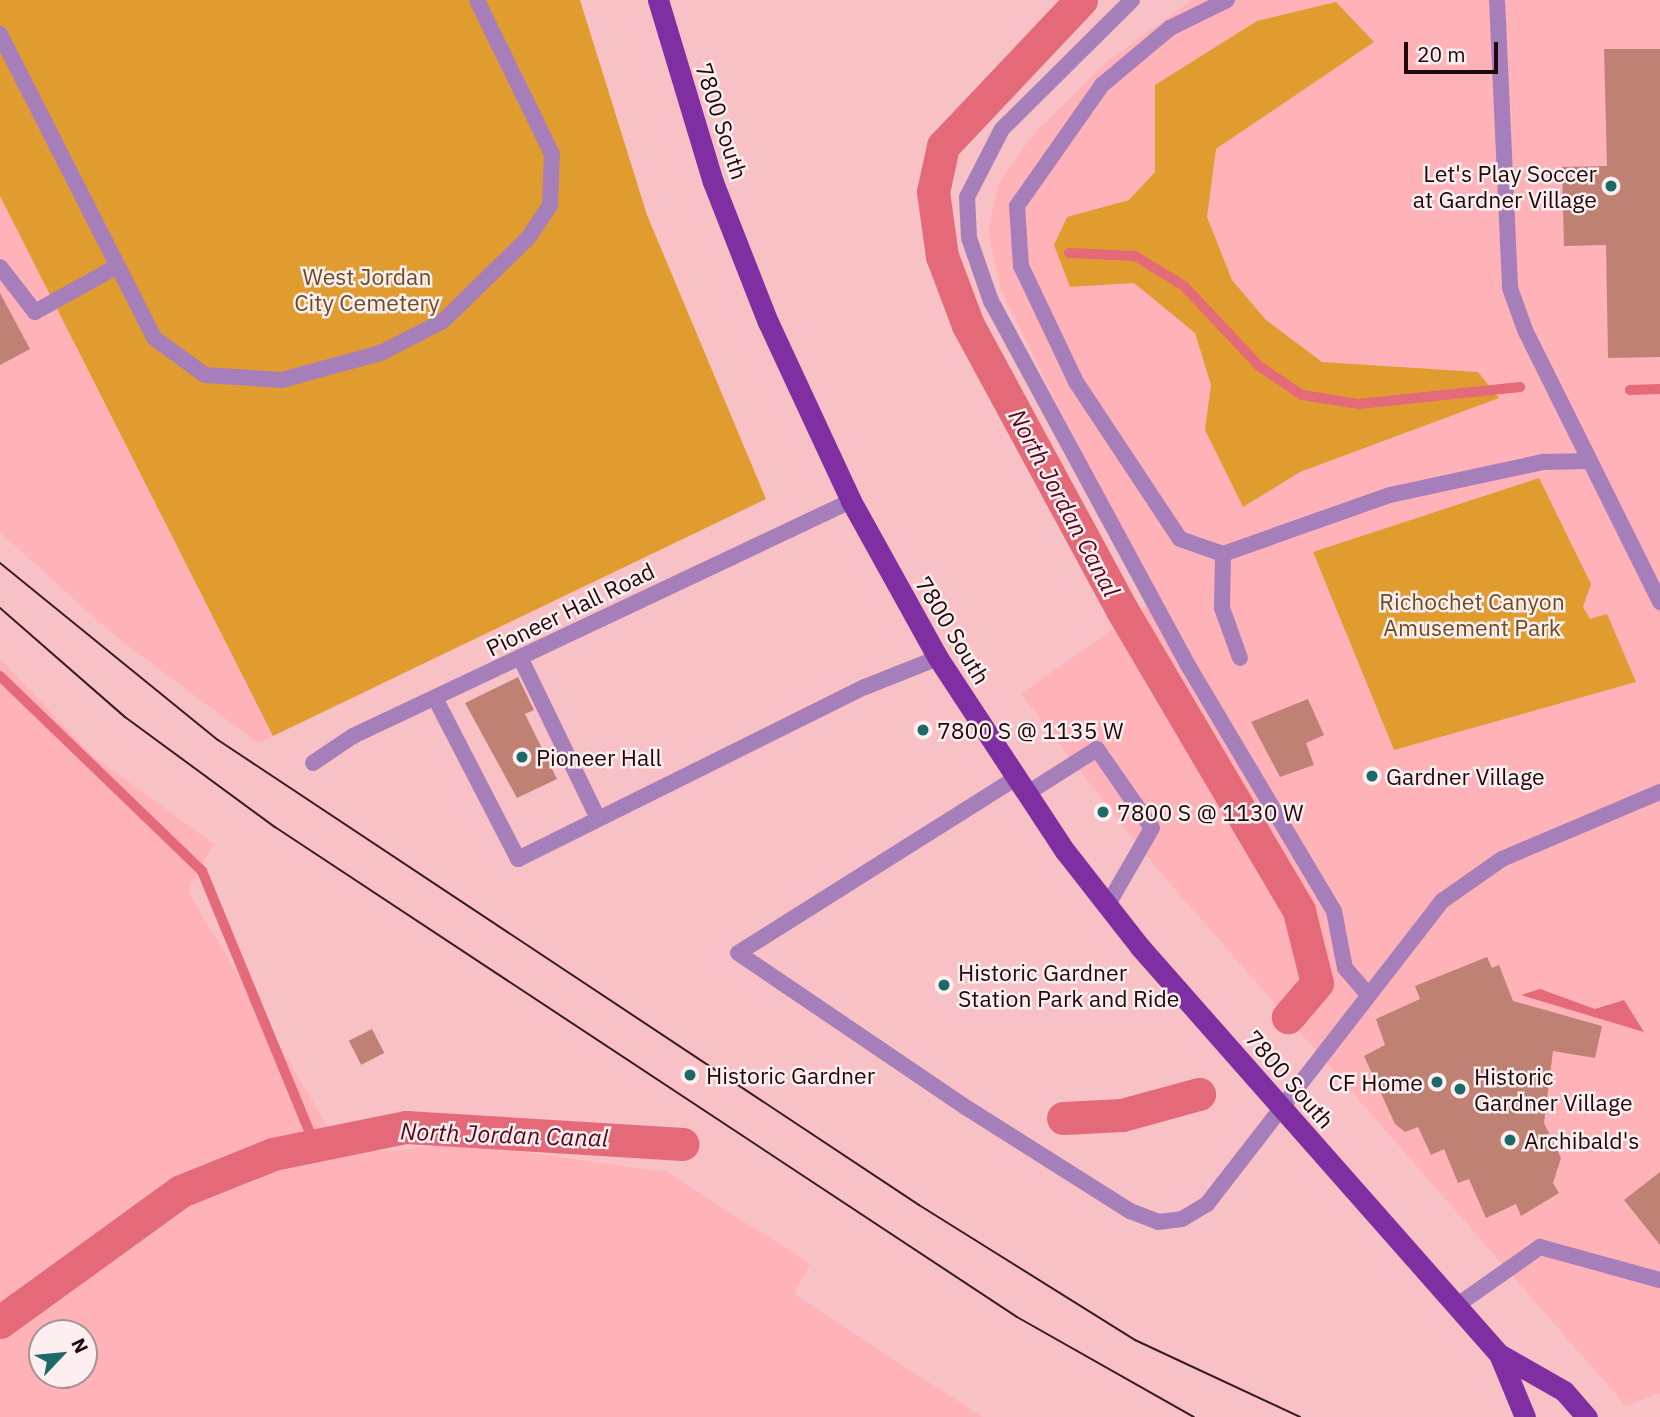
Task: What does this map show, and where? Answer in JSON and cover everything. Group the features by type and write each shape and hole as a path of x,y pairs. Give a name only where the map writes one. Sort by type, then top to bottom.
{"main road":[{"name":"7800 South","path":"658,0 738,248 851,501 938,658 1021,786 1107,905 1283,1110 1499,1354 1564,1391 1587,1417"},
{"name":"7800 South","path":"1499,1354 1525,1417"}],"lane":[{"path":"0,34 138,317 169,355 188,369 231,379 327,372 402,344 443,321 528,238 554,192 545,134 477,0"},
{"path":"1132,0 1002,129 967,197 968,238 991,301 1189,667 1334,911 1345,968 1367,993"},
{"path":"1227,0 1170,27 1102,85 1017,206 1021,266 1076,382 1180,539 1223,554 1390,495 1543,462 1590,461"},
{"path":"1497,0 1510,288 1590,461 1660,602"},
{"path":"0,267 35,312 114,268"},
{"name":"Pioneer Hall Road","path":"313,763 353,736 436,700 520,657 851,501"},
{"path":"1223,554 1222,608 1240,658"},
{"path":"520,657 598,818"},
{"path":"436,700 518,859 598,818 938,658"},
{"path":"1107,905 1152,828 1097,749 1021,786 738,953 967,1108 1148,1219 1182,1219 1207,1204 1283,1110 1427,914 1466,881 1521,850 1660,792"},
{"path":"1456,1306 1540,1247 1660,1280"}],"shaded area":[{"name":"Gardner Village","path":"1192,0 1660,0 1660,1393 1626,1406 1148,858 1021,694 1154,600 1001,290 988,231 999,182 1035,132 1108,61"},
{"path":"0,196 273,736 258,743 114,635 0,532"},
{"path":"0,659 93,756 214,844 188,891 344,1154 464,1144 667,1172 810,1264 794,1294 982,1417 0,1417"},
{"path":"1540,989 1595,1009 1624,1000 1644,1032 1521,995"}],"green space":[{"name":"West Jordan City Cemetery","path":"0,0 580,0 647,215 766,499 273,736 0,196"},
{"path":"1336,2 1374,42 1216,149 1207,217 1232,280 1266,320 1322,362 1478,372 1499,398 1300,472 1243,507 1205,430 1211,385 1195,333 1134,283 1070,287 1054,245 1067,217 1129,200 1155,172 1155,85 1257,21"},
{"name":"Richochet Canyon Amusement Park","path":"1539,478 1591,584 1583,607 1590,619 1607,614 1636,682 1394,750 1313,552"}],"building":[{"name":"Let's Play Soccer at Gardner Village","path":"1604,49 1660,49 1660,357 1608,358 1606,245 1564,246 1562,167 1607,166"},
{"path":"0,293 30,349 0,365"},
{"name":"Pioneer Hall","path":"518,677 534,710 525,714 557,779 517,798 465,703"},
{"path":"1308,699 1324,735 1306,743 1314,765 1280,777 1251,722"},
{"name":"Historic Gardner Village","path":"1487,957 1492,968 1499,965 1513,1001 1602,1026 1595,1058 1553,1051 1544,1123 1561,1158 1553,1183 1559,1193 1521,1216 1516,1204 1486,1218 1469,1179 1458,1183 1444,1149 1431,1155 1418,1127 1405,1132 1395,1124 1364,1056 1385,1045 1376,1019 1420,999 1415,986"},
{"path":"372,1029 384,1053 361,1065 349,1041"},
{"path":"1660,1172 1660,1245 1624,1200"}],"waterway":[{"name":"North Jordan Canal","path":"1081,0 943,146 933,192 942,256 968,325 1122,610 1299,911 1317,983 1288,1017"},
{"path":"1069,253 1135,256 1184,286 1259,366 1302,395 1359,404 1520,387"},
{"path":"1630,390 1660,389"},
{"path":"0,676 202,871 315,1145"},
{"name":"North Jordan Canal","path":"1063,1118 1122,1115 1199,1094"},
{"name":"North Jordan Canal","path":"0,1322 181,1191 273,1154 406,1127 682,1144"}],"tram line":[{"path":"0,563 218,740 919,1205 1135,1340 1300,1417"},
{"path":"0,608 125,717 275,827 1017,1317 1194,1417"}],"place":[{"name":"Let's Play Soccer at Gardner Village","path":"1611,186"},
{"name":"7800 S @ 1135 W","path":"923,730"},
{"name":"Pioneer Hall","path":"522,757"},
{"name":"Gardner Village","path":"1372,776"},
{"name":"7800 S @ 1130 W","path":"1103,812"},
{"name":"Historic Gardner Station Park and Ride","path":"944,985"},
{"name":"Historic Gardner","path":"690,1075"},
{"name":"CF Home","path":"1437,1082"},
{"name":"Historic Gardner Village","path":"1460,1089"},
{"name":"Archibald's","path":"1510,1140"}]}
